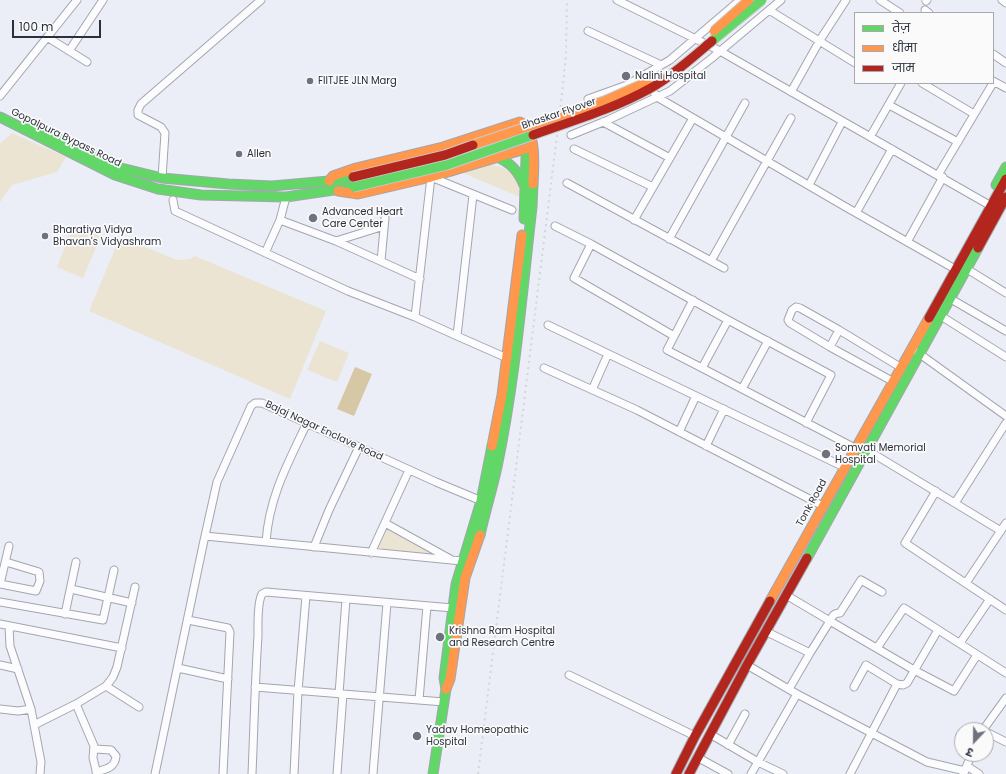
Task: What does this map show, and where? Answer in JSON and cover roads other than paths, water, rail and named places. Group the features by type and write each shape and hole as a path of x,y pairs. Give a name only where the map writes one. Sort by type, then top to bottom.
{"main road":[{"name":"Bhaskar Flyover","path":"329,182 445,154 604,101 647,82 685,56 749,0"},
{"name":"Bhaskar Flyover","path":"335,191 447,165 605,110 650,88 681,67 762,0"},
{"name":"Gopalpura Bypass Road","path":"0,110 116,171 162,178 228,184 272,186 329,182"},
{"name":"Gopalpura Bypass Road","path":"0,118 158,189 201,195 286,198 335,191"},
{"path":"329,182 332,176 356,168 443,147 520,122 525,124 529,130 534,156 532,207 523,293 506,416 497,467 484,502 458,561 444,678 446,689"},
{"path":"335,191 358,194 431,177 532,147"},
{"path":"433,774 446,689 450,678 465,578 479,537 488,469 502,395 522,239 525,207 526,157 532,147"},
{"path":"497,157 511,164 519,173 525,189"},
{"path":"998,205 992,193 1006,167"},
{"path":"689,774 765,631 967,269 998,205 1006,179"},
{"path":"998,205 1006,197"},
{"name":"Tonk Road","path":"676,774 695,736 955,269 998,205"}],"street":[{"path":"0,96 77,0"},
{"path":"70,51 103,0"},
{"path":"162,178 166,134 161,127 138,115 138,110 141,104 261,0"},
{"path":"617,0 625,2 720,51 842,122 998,205"},
{"path":"588,99 627,85 670,60 740,0"},
{"path":"571,136 670,91 781,0"},
{"path":"791,92 820,40 846,0"},
{"path":"880,0 891,10"},
{"path":"769,10 854,62"},
{"path":"588,31 661,65"},
{"path":"47,37 87,62"},
{"path":"994,55 1006,63"},
{"path":"643,76 656,97 955,269"},
{"path":"994,82 1006,88"},
{"path":"870,137 900,84"},
{"path":"924,84 974,114"},
{"path":"907,242 958,142 992,84"},
{"path":"669,239 745,103"},
{"path":"889,105 958,142"},
{"path":"634,220 692,118"},
{"path":"711,261 792,118"},
{"path":"602,122 670,158"},
{"path":"809,185 842,122"},
{"path":"574,149 653,187"},
{"path":"856,213 892,149"},
{"path":"416,317 431,177 512,210"},
{"path":"567,183 724,268"},
{"path":"457,336 473,195"},
{"path":"265,253 280,220 286,198"},
{"path":"173,200 175,211 348,291 416,317 507,358"},
{"path":"381,261 385,218"},
{"path":"280,220 336,241 420,279"},
{"path":"336,241 384,226"},
{"path":"555,226 591,244 831,375 806,423"},
{"path":"591,244 574,278 674,336"},
{"path":"967,269 1006,293"},
{"path":"951,299 1006,331"},
{"path":"693,300 667,350 855,448"},
{"path":"892,381 790,323 788,320 792,310 796,307 800,308 900,367"},
{"path":"941,316 1006,357"},
{"path":"702,368 728,320"},
{"path":"548,325 844,467"},
{"path":"830,347 839,330"},
{"path":"742,389 768,341"},
{"path":"911,348 1006,416"},
{"path":"592,390 608,354"},
{"path":"544,368 637,410 823,506"},
{"path":"679,432 696,396"},
{"name":"Bajaj Nagar Enclave Road","path":"155,774 216,489 221,471 250,406 255,403 262,403 484,502"},
{"path":"706,446 724,409"},
{"path":"955,503 1006,422"},
{"path":"266,542 269,516 276,488 307,423"},
{"path":"314,547 329,510 359,447"},
{"path":"867,450 1001,530"},
{"path":"371,553 410,470"},
{"path":"936,491 905,542 1006,610"},
{"path":"966,583 1006,523"},
{"path":"385,524 458,561"},
{"path":"205,536 458,561"},
{"path":"6,562 39,572 40,581 36,591 0,584 9,546"},
{"path":"65,614 76,562"},
{"path":"0,602 103,620 114,570"},
{"path":"789,689 832,616 836,613 840,613 861,580 882,592"},
{"path":"34,725 76,704 106,686 113,677 122,648 135,586"},
{"path":"70,589 132,603"},
{"path":"252,774 260,597 266,592 453,608"},
{"path":"786,595 914,670 954,691 977,655"},
{"path":"294,774 298,691 306,596"},
{"path":"337,774 346,599"},
{"path":"960,643 990,599"},
{"path":"373,774 387,603"},
{"path":"419,700 427,606"},
{"path":"877,648 904,608 1006,673"},
{"path":"188,620 228,628 229,630 230,636 223,774"},
{"path":"0,624 122,648"},
{"path":"9,626 10,646 31,709 41,762 40,774"},
{"path":"854,687 866,666 897,684 903,685 907,683 938,630"},
{"path":"765,631 810,653"},
{"path":"0,665 18,669"},
{"path":"747,665 797,694 927,762 979,774"},
{"path":"178,668 228,679"},
{"path":"569,675 695,736"},
{"path":"850,774 897,684"},
{"path":"106,686 139,707"},
{"path":"255,687 444,702"},
{"path":"751,774 797,694"},
{"path":"989,722 1006,698"},
{"path":"76,704 95,748 93,758 97,773 110,768 114,764 116,756 111,750 95,748"},
{"path":"0,709 18,711 31,709"},
{"path":"728,745 744,714"},
{"path":"710,734 758,762 783,774"},
{"path":"994,736 1006,742"},
{"path":"698,757 728,774"}],"railway":[{"path":"478,774 561,103 566,55 567,0"}],"place":[{"name":"Nalini Hospital","path":"626,76"},
{"name":"FIITJEE JLN Marg","path":"310,81"},
{"name":"Allen","path":"239,154"},
{"name":"Advanced Heart Care Center","path":"313,218"},
{"name":"Bharatiya Vidya Bhavan's Vidyashram","path":"45,236"},
{"name":"Somvati Memorial Hospital","path":"826,454"},
{"name":"Krishna Ram Hospital and Research Centre","path":"440,637"},
{"name":"Yadav Homeopathic Hospital","path":"417,736"}]}
